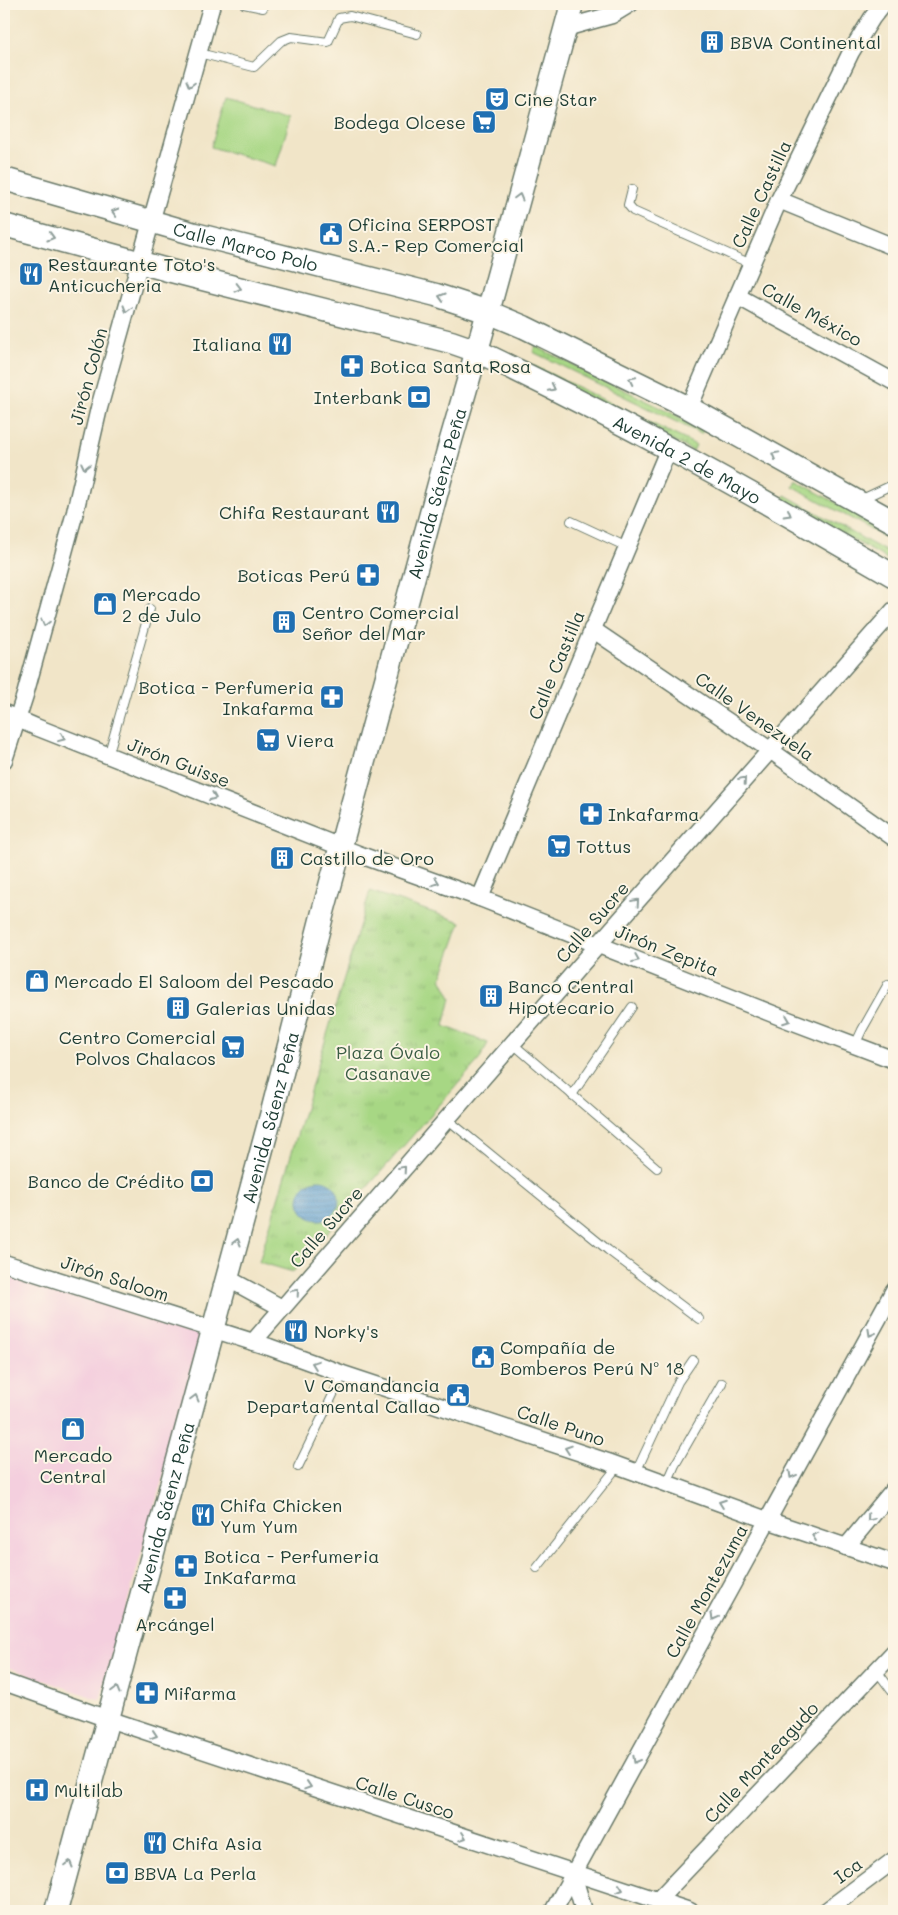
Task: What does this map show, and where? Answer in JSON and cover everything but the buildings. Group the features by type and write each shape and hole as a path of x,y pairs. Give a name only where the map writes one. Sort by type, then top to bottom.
{"street":[{"name":"Jirón Colón","path":"4,760 10,715 25,695 75,512 98,408 212,4"},
{"name":"Avenida Sáenz Peña","path":"56,1911 272,1112 340,848 446,456 488,312 572,4"},
{"path":"565,28 612,16 630,4"},
{"name":"Calle Castilla","path":"688,408 778,200 851,52 883,4"},
{"name":"Calle Marco Polo","path":"4,179 152,222 436,295 488,312"},
{"path":"778,200 894,246"},
{"path":"4,224 140,262 451,342 477,351"},
{"name":"Calle México","path":"737,296 894,382"},
{"path":"488,312 524,327 688,408 894,522"},
{"name":"Avenida 2 de Mayo","path":"477,351 669,448 750,492 894,576"},
{"name":"Calle Castilla","path":"480,898 669,448"},
{"name":"Calle Sucre","path":"253,1342 512,1043 894,610"},
{"name":"Calle Venezuela","path":"592,629 770,750 894,838"},
{"name":"Jirón Guisse","path":"10,715 340,848"},
{"name":"Jirón Zepita","path":"340,848 480,898 894,1060"},
{"name":"Jirón Saloom","path":"4,1263 213,1331"},
{"path":"227,1278 282,1308"},
{"name":"Calle Montezuma","path":"553,1911 767,1520 893,1296"},
{"name":"Calle Puno","path":"213,1331 253,1342 636,1472 767,1520 894,1563"},
{"path":"846,1547 894,1489"},
{"name":"Calle Monteagudo","path":"657,1901 894,1652"},
{"name":"Calle Cusco","path":"4,1682 108,1719 690,1911"},
{"name":"Ica","path":"826,1911 894,1860"},
{"path":"574,1874 584,1911"}],"lane":[{"path":"244,4 263,8"},
{"path":"198,53 254,67 282,41 291,37 328,42 339,18 350,16 418,34"},
{"path":"632,189 628,205 633,211 751,264"},
{"path":"858,501 894,484"},
{"path":"571,521 627,547"},
{"path":"108,756 150,608"},
{"path":"855,1045 888,984"},
{"path":"572,1095 632,1007"},
{"path":"512,1043 657,1168"},
{"path":"447,1119 601,1245 699,1319"},
{"path":"636,1472 678,1382 693,1360"},
{"path":"298,1467 343,1374"},
{"path":"667,1483 675,1465 722,1383"},
{"path":"537,1568 618,1466"},
{"path":"877,1671 894,1694"}],"shaded area":[{"name":"Mercado Central","path":"4,1266 203,1335 100,1700 4,1666"}],"green space":[{"path":"226,97 291,116 276,166 211,147"},
{"path":"535,346 704,429 701,434 533,352"},
{"path":"528,363 696,445 693,451 525,368"},
{"path":"795,480 894,535 894,542 792,486"},
{"path":"785,495 894,556 894,563 782,500"},
{"name":"Plaza Óvalo Casanave","path":"370,891 461,922 441,978 451,998 444,1026 488,1043 479,1060 293,1272 259,1262"}],"water":[{"path":"323,1180 330,1183 336,1189 339,1200 338,1208 330,1217 323,1220 315,1220 308,1217 300,1208 299,1196 302,1189 311,1181"}],"place":[{"name":"BBVA Continental","path":"712,42"},
{"name":"Cine Star","path":"497,99"},
{"name":"Bodega Olcese","path":"484,122"},
{"name":"Oficina SERPOST S.A.- Rep Comercial","path":"331,234"},
{"name":"Restaurante Toto's Anticucheria","path":"31,274"},
{"name":"Italiana","path":"280,344"},
{"name":"Botica Santa Rosa","path":"352,366"},
{"name":"Interbank","path":"419,397"},
{"name":"Chifa Restaurant","path":"388,512"},
{"name":"Boticas Perú","path":"368,575"},
{"name":"Mercado 2 de Julo","path":"105,604"},
{"name":"Centro Comercial Señor del Mar","path":"284,622"},
{"name":"Botica - Perfumeria Inkafarma","path":"332,697"},
{"name":"Viera","path":"268,740"},
{"name":"Inkafarma","path":"591,814"},
{"name":"Tottus","path":"559,846"},
{"name":"Castillo de Oro","path":"282,858"},
{"name":"Mercado El Saloom del Pescado","path":"37,981"},
{"name":"Banco Central Hipotecario","path":"491,996"},
{"name":"Galerias Unidas","path":"178,1008"},
{"name":"Centro Comercial Polvos Chalacos","path":"233,1047"},
{"name":"Banco de Crédito","path":"202,1181"},
{"name":"Norky's","path":"296,1331"},
{"name":"Compañía de Bomberos Perú Nº 18","path":"483,1357"},
{"name":"V Comandancia Departamental Callao","path":"458,1395"},
{"name":"Mercado Central","path":"73,1429"},
{"name":"Chifa Chicken Yum Yum","path":"203,1515"},
{"name":"Botica - Perfumeria InKafarma","path":"186,1566"},
{"name":"Arcángel","path":"175,1598"},
{"name":"Mifarma","path":"147,1693"},
{"name":"Multilab","path":"37,1790"},
{"name":"Chifa Asia","path":"155,1843"},
{"name":"BBVA La Perla","path":"117,1873"}]}
